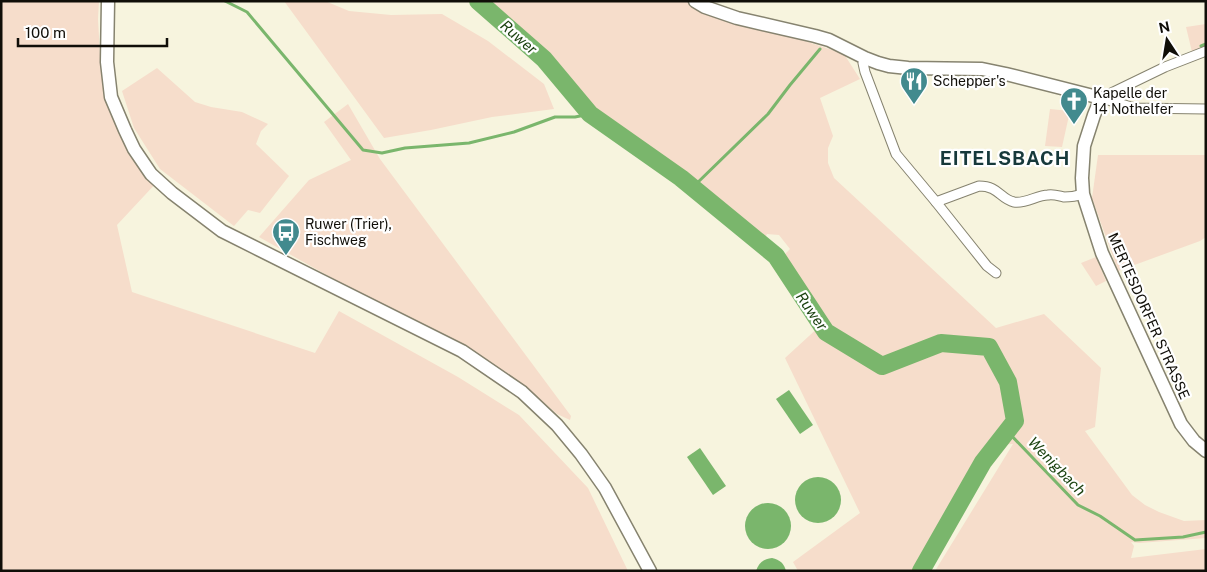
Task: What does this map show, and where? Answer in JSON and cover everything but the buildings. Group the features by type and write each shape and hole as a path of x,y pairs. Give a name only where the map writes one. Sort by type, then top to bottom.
{"main road":[{"path":"108,1 107,62 111,97 134,149 151,174 172,193 222,231 462,351 522,392 557,425 581,454 605,488 650,571"},
{"path":"696,1 705,7 737,18 829,40 865,58 898,68 993,71 1101,98"},
{"name":"MERTESDORFER STRASSE","path":"1101,98 1084,146 1083,194 1102,254 1179,419 1194,441 1206,451"}],"street":[{"path":"1101,98 1206,51"},
{"path":"865,58 863,63 865,72 896,154 987,266 996,273"},
{"path":"1101,98 1135,108 1206,109"},
{"path":"936,202 980,186 993,188 1015,202 1024,202 1048,194 1069,197 1083,194"}],"shaded area":[{"path":"1,1 99,1 101,73 124,130 158,181 117,225 132,292 315,353 339,311 458,377 519,415 588,488 628,571 1,571"},
{"path":"284,1 325,1 349,11 391,15 442,14 488,41 544,84 554,109 492,117 384,138"},
{"path":"478,1 686,1 692,7 730,23 790,36 844,54 860,79 820,98 833,136 828,148 828,163 834,178 996,328 1044,314 1101,368 1095,427 1085,431 1132,495 1145,505 1184,521 1206,520 1206,538 1131,542 1134,546 1131,558 1206,549 1206,571 935,571 1013,444 996,445 983,462 921,571 798,571 793,562 860,513 785,358 821,325 779,260 790,249 779,235 767,234 762,244 693,187 590,114 544,59"},
{"path":"1206,24 1206,47 1192,52 1186,27"},
{"path":"157,68 195,102 211,107 242,112 268,124 261,131 256,144 289,176 260,213 248,210 234,226 160,169 134,128 122,91"},
{"path":"348,104 380,159 571,416 570,420 557,414 523,385 487,360 398,315 259,237 309,180 351,160 324,122"},
{"path":"1050,109 1070,111 1062,147 1045,146"},
{"path":"1098,155 1206,155 1206,237 1200,241 1118,271 1092,198"},
{"path":"1096,257 1106,281 1096,286 1081,263"},
{"path":"789,390 813,425 800,434 776,399"},
{"path":"700,448 726,486 713,495 687,457"},
{"path":"814,477 822,477 831,481 837,487 841,500 837,513 831,519 822,523 814,523 805,519 799,513 795,504 795,496 799,487 805,481"},
{"path":"768,503 781,507 787,513 791,526 787,539 781,545 768,549 755,545 749,539 745,526 749,513 755,507"},
{"path":"772,558 781,562 786,571 756,571 762,562"}],"waterway":[{"path":"225,1 247,12 363,150 382,153 405,148 469,143 514,132 555,117 575,117 590,114"},
{"name":"Ruwer","path":"478,1 544,59 590,114 681,178 776,256 826,332 882,366 941,343 989,347 1008,382 1015,421 983,462 921,571"},
{"path":"1201,46 1206,44"},
{"path":"693,187 768,114 820,49"},
{"name":"Wenigbach","path":"1007,431 1078,505 1100,516 1135,540 1183,537 1206,532"}],"place":[{"name":"Schepper's","path":"914,105"},
{"name":"Kapelle der 14 Nothelfer","path":"1074,125"},
{"name":"Ruwer (Trier), Fischweg","path":"286,256"}],"district":[{"name":"EITELSBACH","path":"1005,158"}]}
